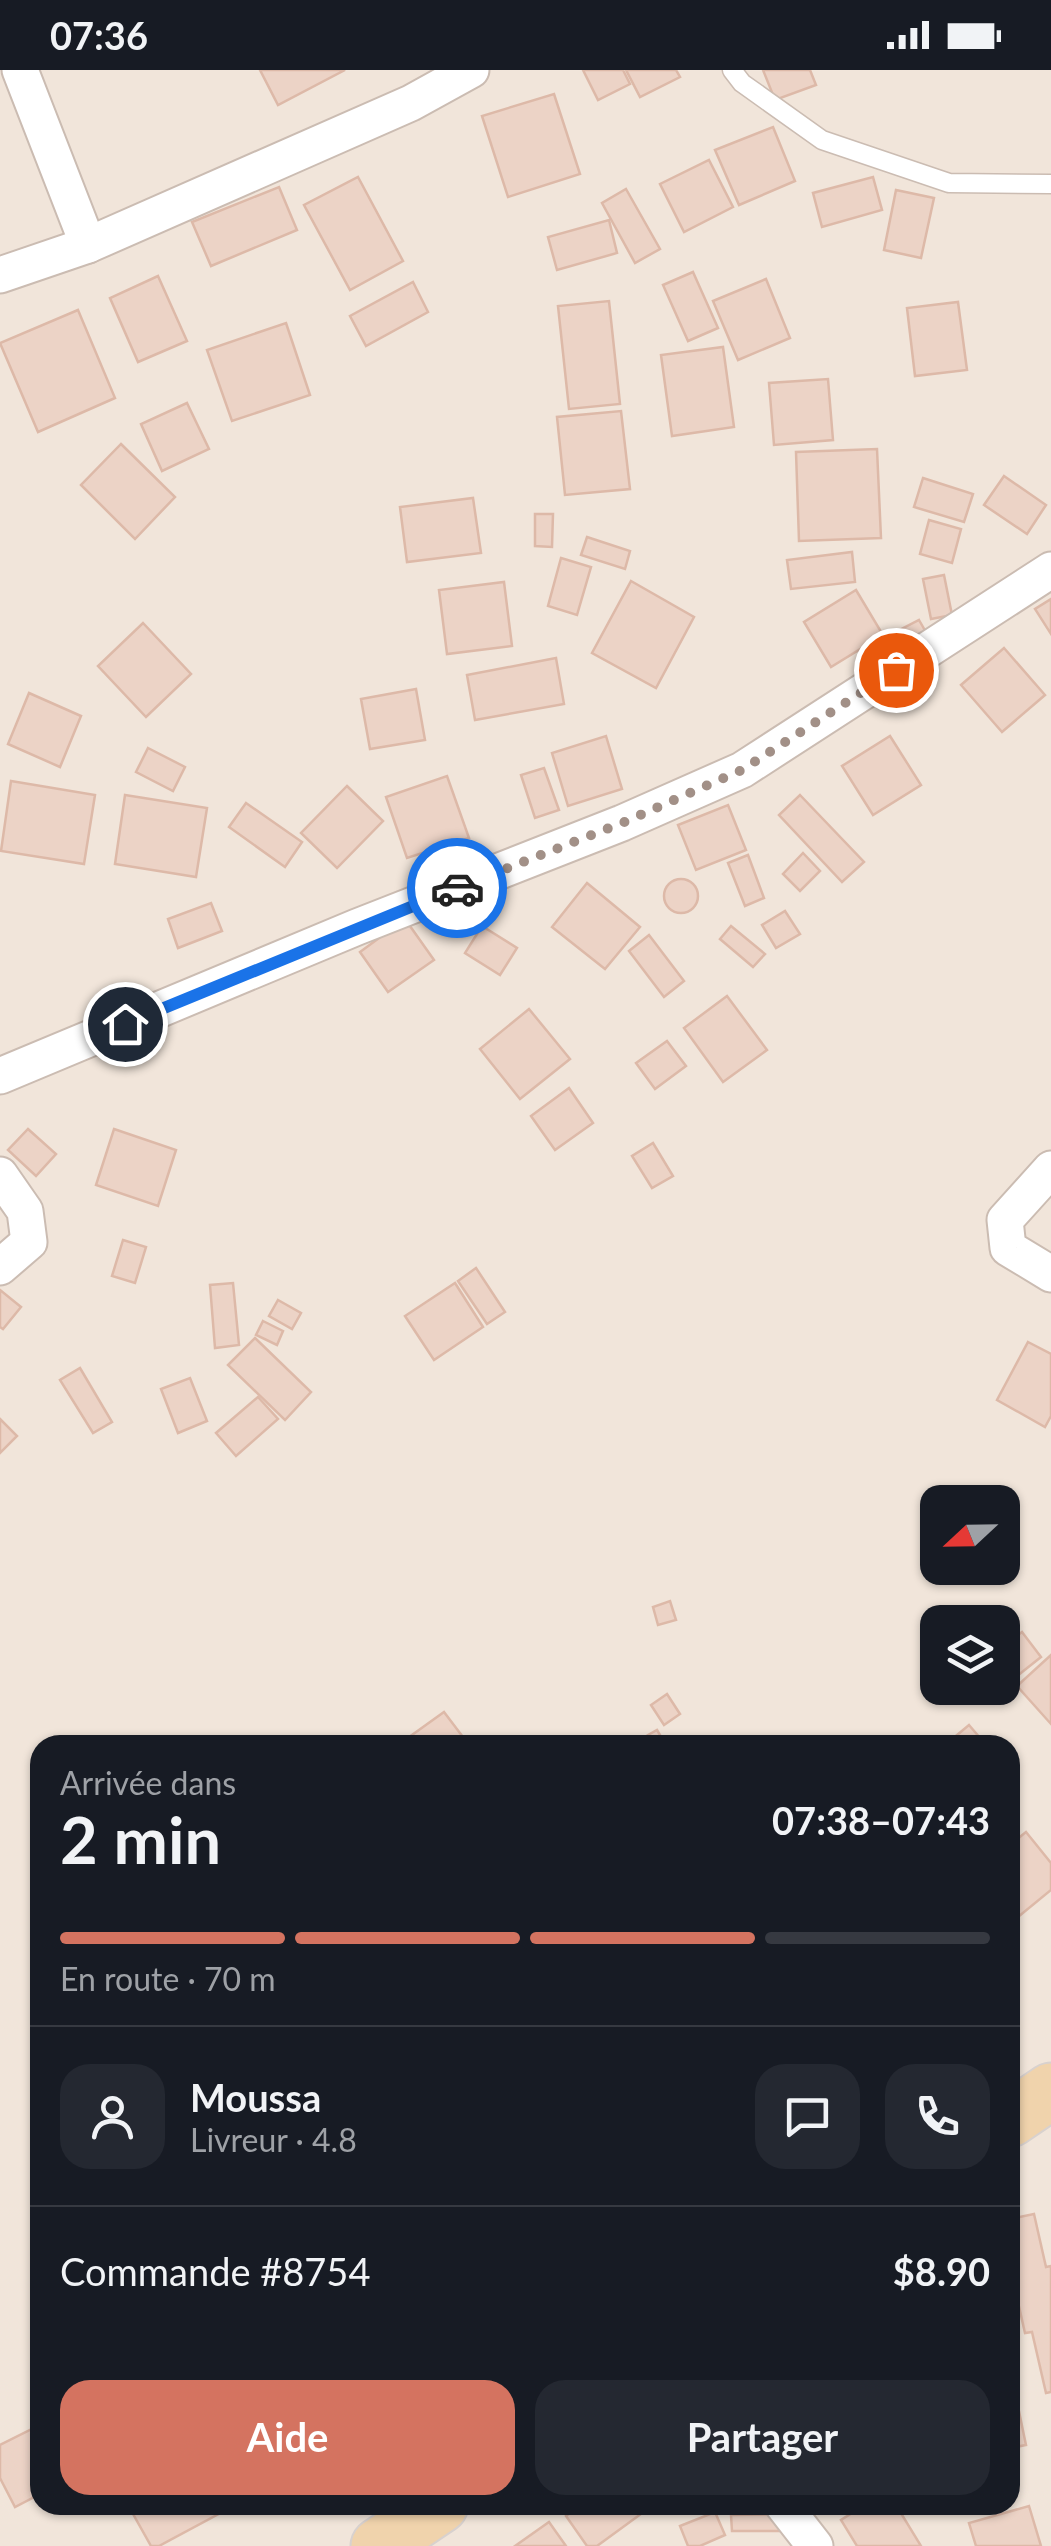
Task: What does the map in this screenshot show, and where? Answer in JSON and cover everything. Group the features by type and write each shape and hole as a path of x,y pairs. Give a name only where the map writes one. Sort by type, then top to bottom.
{"main road":[{"path":"1020,2112 1051,2091"},
{"path":"380,2546 425,2515"}],"street":[{"path":"20,70 88,245"},
{"path":"0,275 88,245 411,103 471,70"},
{"path":"0,1076 357,927 622,823 742,770 1051,570"},
{"path":"1051,1168 1005,1220 1008,1248 1051,1274"},
{"path":"0,1175 25,1211 29,1242 0,1268"},
{"path":"791,2515 815,2546"}],"lane":[{"path":"732,70 742,83 822,140 949,183 1051,184"}],"shaded area":[{"path":"0,70 1051,70 1051,2546 0,2546"}],"building":[{"path":"260,70 345,70 278,105"},
{"path":"583,70 623,70 630,84 598,100"},
{"path":"626,70 676,70 680,77 640,97"},
{"path":"763,70 810,70 816,85 775,100"},
{"path":"554,94 580,174 508,197 482,116"},
{"path":"773,127 795,181 739,205 715,150"},
{"path":"709,160 733,207 684,232 660,184"},
{"path":"358,177 403,261 350,290 304,205"},
{"path":"873,177 882,210 822,227 813,193"},
{"path":"279,187 297,230 211,266 192,222"},
{"path":"626,189 660,249 635,263 602,203"},
{"path":"896,190 934,198 921,258 884,250"},
{"path":"609,220 617,253 557,270 548,237"},
{"path":"693,272 718,328 688,341 663,285"},
{"path":"158,276 187,341 138,362 110,298"},
{"path":"766,279 790,338 738,360 713,301"},
{"path":"413,282 428,312 366,346 350,316"},
{"path":"609,301 620,404 569,409 558,306"},
{"path":"958,302 967,370 915,376 907,308"},
{"path":"78,310 115,398 38,432 0,343"},
{"path":"286,323 310,395 232,421 207,350"},
{"path":"723,347 734,427 672,436 661,355"},
{"path":"828,379 833,440 774,445 769,383"},
{"path":"187,403 209,449 162,471 141,424"},
{"path":"621,411 630,489 565,495 557,417"},
{"path":"121,444 175,497 135,539 81,485"},
{"path":"877,449 881,538 799,541 796,452"},
{"path":"1004,476 1046,505 1027,534 984,505"},
{"path":"923,478 973,494 964,522 914,507"},
{"path":"473,498 481,553 407,562 400,507"},
{"path":"535,514 553,514 552,547 535,546"},
{"path":"929,520 961,529 952,563 920,554"},
{"path":"587,537 630,551 625,569 581,555"},
{"path":"852,552 855,582 791,589 787,560"},
{"path":"561,558 591,567 577,615 548,606"},
{"path":"944,575 952,615 931,619 923,579"},
{"path":"631,581 694,617 656,688 592,653"},
{"path":"504,582 512,646 447,654 439,590"},
{"path":"856,590 883,635 831,667 804,622"},
{"path":"1051,599 1051,634 1035,609"},
{"path":"919,620 927,634 894,651 886,637"},
{"path":"143,623 191,674 146,717 98,666"},
{"path":"1004,648 1045,695 1002,732 961,685"},
{"path":"556,658 564,704 475,720 467,675"},
{"path":"416,689 425,740 370,749 361,699"},
{"path":"29,693 81,716 60,767 8,744"},
{"path":"606,736 622,789 568,806 552,753"},
{"path":"890,736 921,785 873,815 842,766"},
{"path":"148,748 185,767 173,791 136,772"},
{"path":"544,768 559,810 535,818 521,775"},
{"path":"447,776 469,838 407,858 386,797"},
{"path":"11,781 95,795 84,864 1,851"},
{"path":"347,786 383,821 337,868 301,833"},
{"path":"125,795 207,808 196,877 115,864"},
{"path":"800,795 864,862 842,882 779,815"},
{"path":"246,803 302,842 285,867 229,827"},
{"path":"728,805 746,850 696,870 678,825"},
{"path":"803,853 820,871 800,891 783,874"},
{"path":"748,855 764,898 745,906 728,863"},
{"path":"681,879 693,884 698,896 693,908 681,913 669,908 664,896 669,884"},
{"path":"587,883 640,927 605,969 552,927"},
{"path":"211,903 222,931 178,948 168,919"},
{"path":"785,911 800,934 776,948 762,925"},
{"path":"405,919 434,960 388,992 360,952"},
{"path":"482,926 517,948 500,975 465,953"},
{"path":"731,926 765,954 753,967 720,939"},
{"path":"649,935 684,981 664,997 629,951"},
{"path":"727,996 767,1050 723,1082 684,1028"},
{"path":"529,1009 570,1059 520,1099 480,1049"},
{"path":"667,1041 686,1066 655,1089 636,1063"},
{"path":"569,1088 593,1123 555,1150 531,1116"},
{"path":"28,1129 56,1154 36,1176 8,1150"},
{"path":"114,1129 176,1150 158,1206 96,1185"},
{"path":"653,1143 673,1176 652,1188 632,1156"},
{"path":"123,1240 146,1247 135,1283 112,1276"},
{"path":"476,1268 505,1312 487,1324 458,1281"},
{"path":"233,1283 239,1345 215,1348 210,1285"},
{"path":"455,1283 483,1327 434,1360 405,1316"},
{"path":"0,1290 21,1307 3,1329 0,1327"},
{"path":"278,1300 301,1313 292,1329 269,1316"},
{"path":"263,1321 283,1331 277,1345 256,1335"},
{"path":"255,1338 311,1392 285,1420 228,1365"},
{"path":"1028,1342 1051,1354 1051,1416 1045,1427 997,1400"},
{"path":"80,1368 112,1422 93,1433 60,1380"},
{"path":"190,1378 207,1421 178,1433 161,1389"},
{"path":"258,1397 278,1419 236,1456 216,1433"},
{"path":"0,1419 17,1436 0,1453"},
{"path":"670,1601 676,1620 658,1625 653,1607"},
{"path":"1020,1634 1041,1657 1020,1674"},
{"path":"1051,1655 1051,1724 1020,1689 1020,1683"},
{"path":"667,1694 680,1714 664,1725 651,1705"},
{"path":"444,1712 461,1735 412,1735"},
{"path":"969,1725 978,1735 957,1735"},
{"path":"1026,1832 1051,1863 1051,1890 1020,1915 1020,1837"},
{"path":"1034,2214 1046,2267 1051,2266 1051,2392 1046,2393 1032,2332 1025,2333 1020,2311 1020,2217"},
{"path":"1020,2416 1026,2445 1020,2446"},
{"path":"30,2430 30,2499 15,2507 0,2478 0,2445"},
{"path":"1029,2506 1041,2546 976,2546 969,2523 997,2515 1020,2515 1020,2509"},
{"path":"134,2515 217,2515 159,2546 151,2546"},
{"path":"640,2515 597,2546 587,2546 566,2516"},
{"path":"716,2515 725,2535 700,2546 688,2546 680,2526"},
{"path":"731,2515 787,2515 787,2531 732,2531"},
{"path":"849,2515 902,2515 921,2546 857,2546 841,2520"},
{"path":"549,2522 566,2546 515,2546"}],"way so far":[{"path":"457,888 622,823 742,770 896,670"}],"route":[{"path":"125,1024 457,888"}]}
